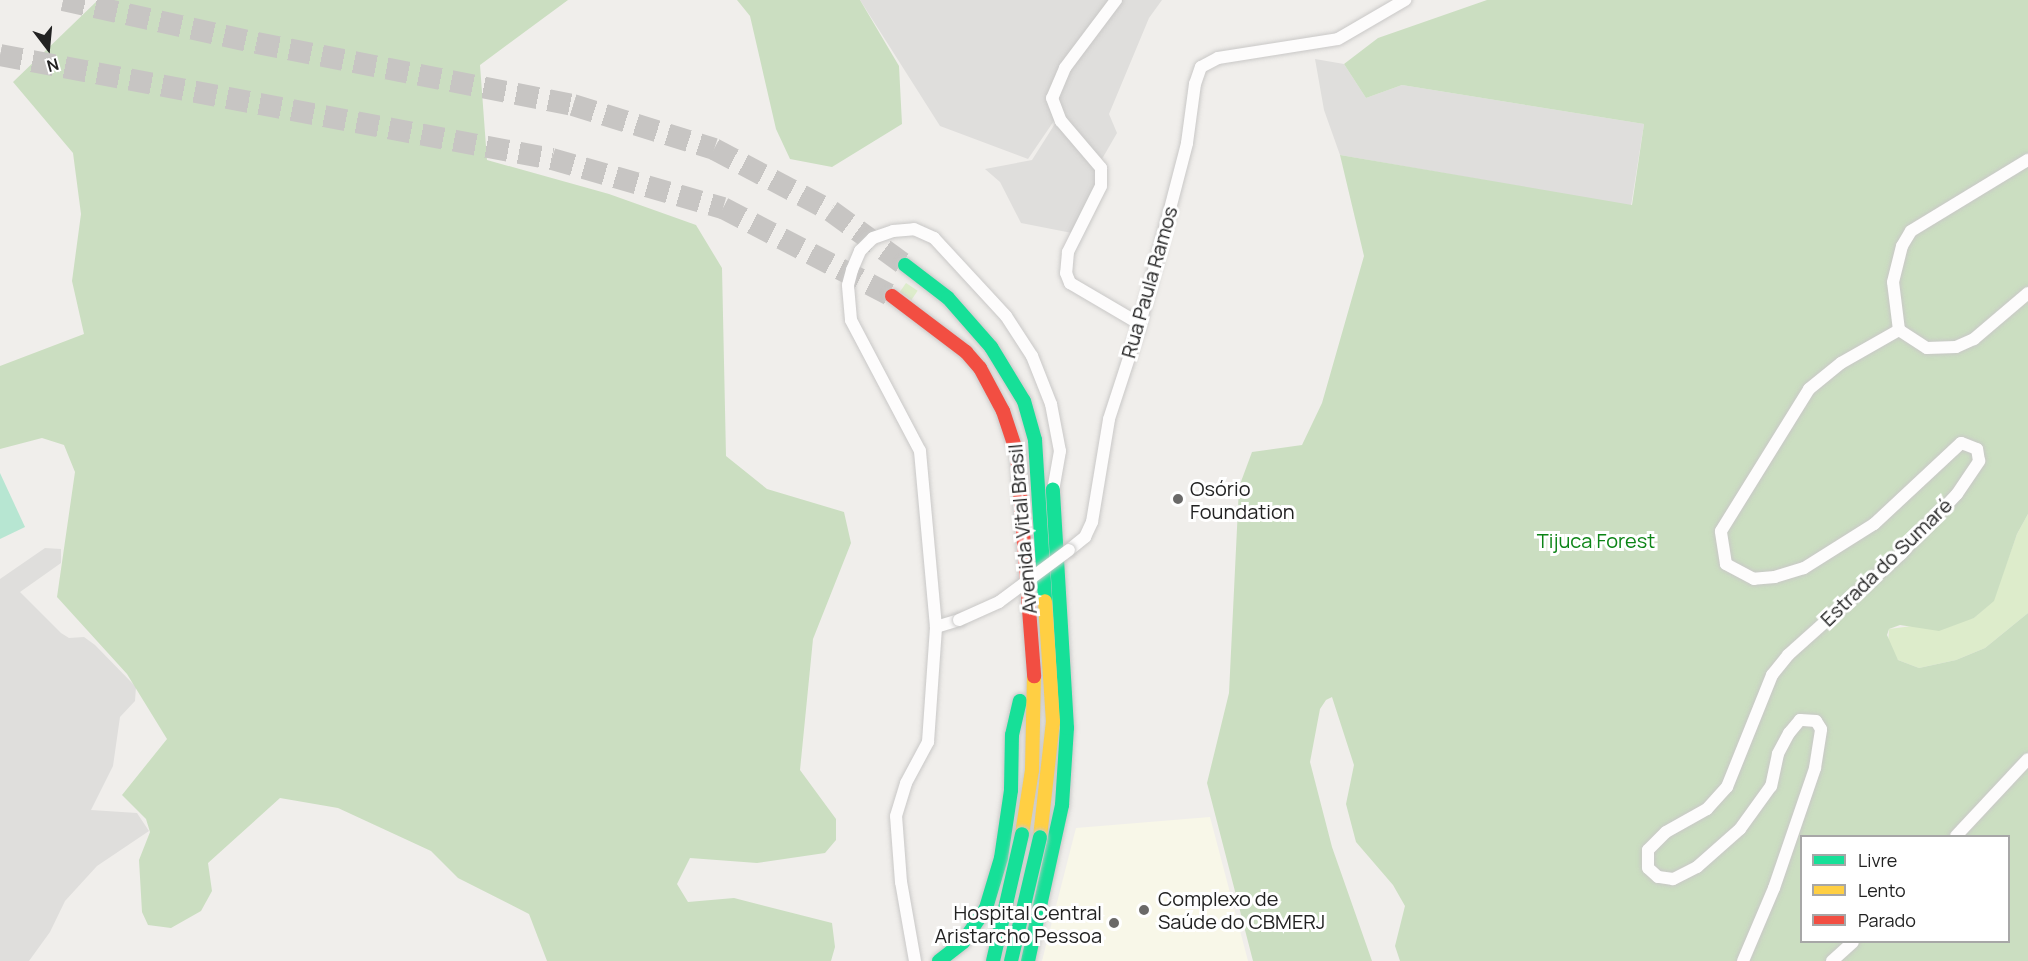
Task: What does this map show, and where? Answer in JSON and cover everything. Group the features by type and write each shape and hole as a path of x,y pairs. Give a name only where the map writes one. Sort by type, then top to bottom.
{"main road":[{"name":"Avenida Vital Brasil","path":"905,265 972,322 1002,363 1024,401 1038,457 1053,722 1041,837 1011,961"},
{"name":"Avenida Vital Brasil","path":"892,296 966,352 991,387 1010,430 1021,472 1034,682 1032,770 1022,834 993,961"},
{"path":"972,322 1010,358 1032,391 1047,434 1053,489 1067,728 1062,805 1028,961"},
{"path":"985,961 1011,866 1020,701 1010,430"},
{"path":"939,961 963,942 986,908 1001,858 1011,790 1012,735 1020,701"},
{"path":"1011,866 1046,874"}],"street":[{"path":"1116,0 1065,68 1052,98 1061,121 1101,168 1101,186 1068,252 1066,273 1070,283 1140,324"},
{"name":"Rua Paula Ramos","path":"936,627 959,620 999,602 1069,550 1090,530 1108,419 1140,324 1187,143 1201,67 1218,58 1338,39 1405,0"},
{"path":"2028,159 1911,231 1902,246 1893,282 1899,330 1927,348 1956,347 1974,339 2028,293"},
{"path":"915,961 901,882 896,816 906,783 928,742 936,627 920,451 851,321 848,285 860,251 873,238 893,231 914,229 934,238 1006,316 1032,356 1051,404 1060,437 1053,489"},
{"name":"Estrada do Sumaré","path":"1743,961 1774,888 1815,768 1821,729 1816,721 1800,720 1778,754 1771,786 1740,829 1697,867 1673,879 1658,878 1648,868 1648,850 1666,832 1707,808 1728,787 1772,675 1788,655 1900,554 1957,494 1979,460 1977,449 1962,444 1874,524 1804,568 1775,577 1754,579 1726,564 1721,531 1809,389 1841,363 1899,330"},
{"path":"1958,835 2028,759"},
{"path":"1832,961 1852,943"}],"shaded area":[{"path":"860,0 1162,0 1149,18 1109,114 1117,133 1102,159 1058,115 1028,159 940,126"},
{"path":"1315,59 1344,64 1366,98 1402,85 1644,124 1631,206 1340,155 1324,110"},
{"path":"1058,119 1101,162 1096,199 1077,234 1021,223 1000,182 985,169 1032,160"},
{"path":"45,548 61,549 61,563 20,592 61,633 69,638 84,637 95,645 136,687 135,701 120,717 113,766 91,810 137,813 149,831 97,866 65,901 50,932 29,961 0,961 0,579"},
{"name":"Complexo de Saúde do CBMERJ","path":"1210,817 1248,961 1042,961 1076,828"}],"green space":[{"path":"98,0 568,0 480,65 487,160 609,194 696,225 722,268 726,456 767,489 844,512 851,543 813,639 800,770 836,819 836,840 825,853 757,863 690,858 677,884 688,902 734,898 832,923 835,947 831,961 547,961 529,914 458,878 431,851 338,808 280,798 208,863 212,891 201,911 171,928 148,925 142,912 139,860 150,832 146,819 122,795 167,739 127,674 57,597 75,472 64,445 42,438 0,449 0,366 84,334 72,281 81,214 73,153 13,82"},
{"path":"737,0 860,0 899,66 902,124 832,167 790,159 776,129 750,16"},
{"name":"Tijuca Forest","path":"1487,0 2028,0 2028,514 2017,534 1994,601 1974,618 1939,631 1900,625 1889,629 1887,635 1898,660 1919,668 1956,660 1985,648 2028,613 2028,961 1400,961 1395,946 1405,906 1393,885 1356,842 1346,804 1354,765 1332,697 1326,700 1320,709 1310,762 1332,847 1372,961 1253,961 1207,783 1229,693 1239,487 1252,452 1302,445 1322,403 1364,256 1340,155 1632,205 1644,124 1402,85 1366,98 1344,64 1378,38"},
{"path":"906,283 918,291 911,300 900,292"},
{"path":"0,473 25,527 0,539"},
{"path":"2028,514 2028,613 1985,648 1956,660 1919,668 1898,660 1888,644 1889,629 1974,618 1993,601 2017,534"}],"tunnel":[{"path":"63,0 257,43 573,105 714,149 831,211 905,265"},
{"path":"0,55 552,159 723,208 892,296"}],"traffic: fast":[{"path":"905,265 948,298 991,347 1024,401 1035,440 1045,601"},
{"path":"1028,961 1062,805 1067,728 1053,489"},
{"path":"939,961 963,942 986,908 1001,858 1011,790 1012,735 1020,701"},
{"path":"993,961 1022,834"},
{"path":"1011,961 1040,837"}],"traffic: slow":[{"path":"1040,837 1053,722 1045,601"},
{"path":"1022,834 1032,770 1034,676"}],"traffic: jam":[{"path":"892,296 966,352 980,368 1003,411 1017,453 1034,676"}],"place":[{"name":"Osório Foundation","path":"1178,499"},
{"name":"Complexo de Saúde do CBMERJ","path":"1144,910"},
{"name":"Hospital Central Aristarcho Pessoa","path":"1114,923"}]}
